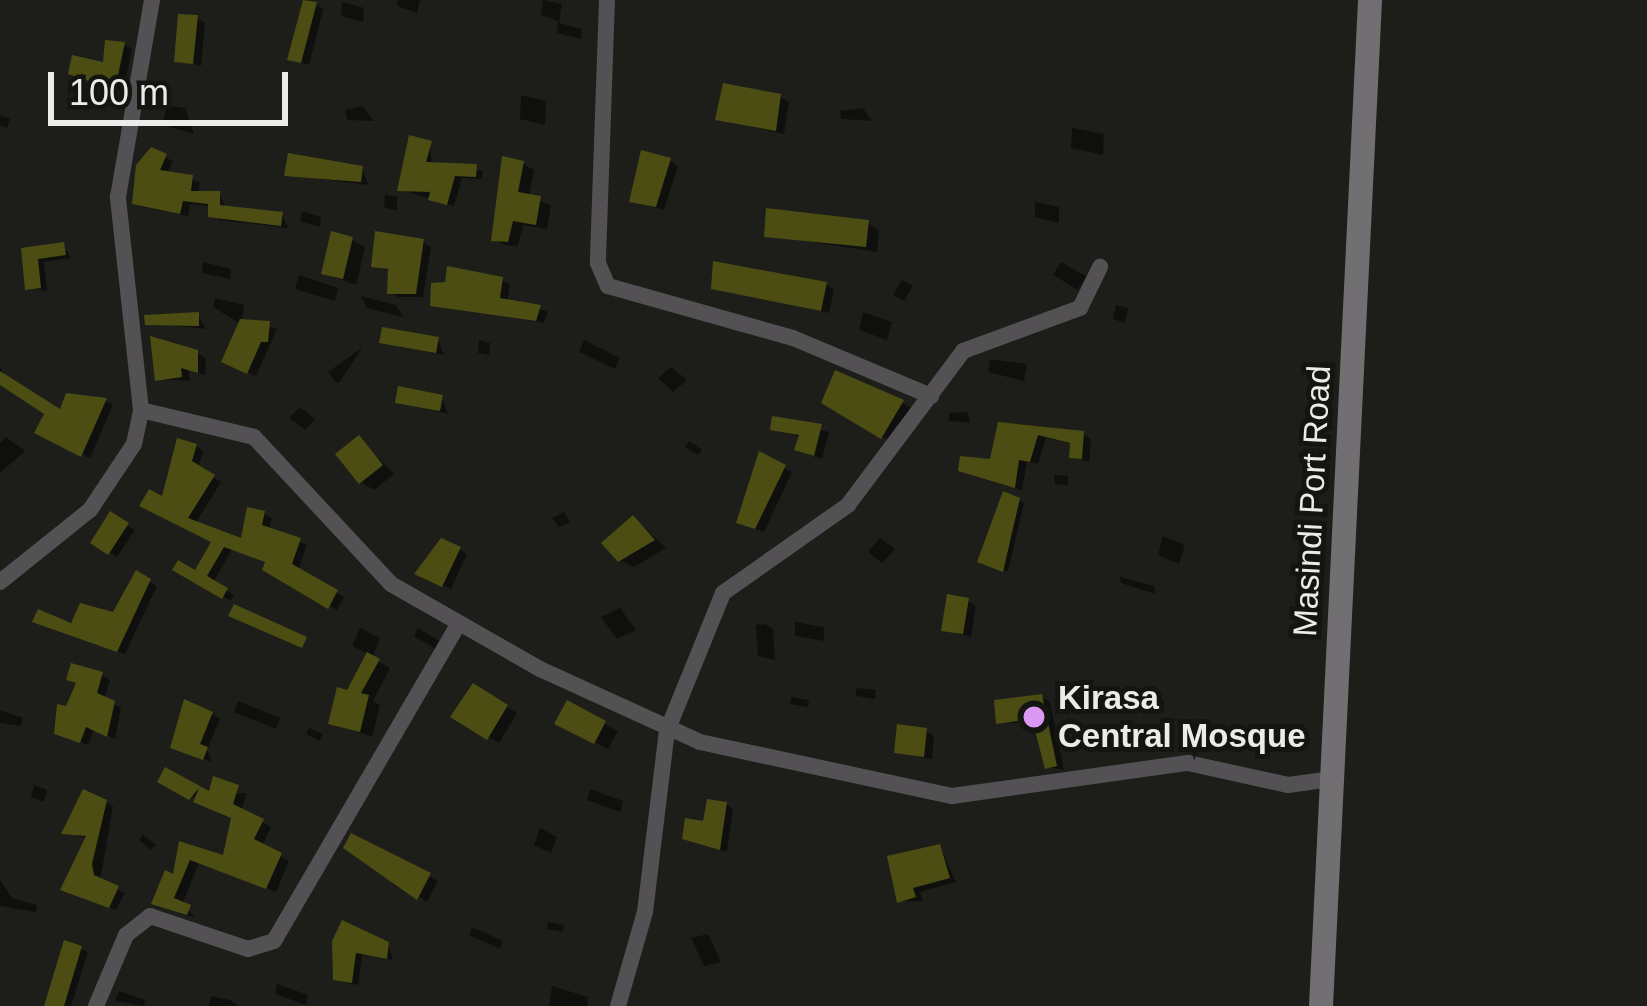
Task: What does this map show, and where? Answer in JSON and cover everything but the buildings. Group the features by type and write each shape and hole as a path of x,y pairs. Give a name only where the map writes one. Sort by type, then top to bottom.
{"main road":[{"name":"Masindi Port Road","path":"1321,1006 1370,0"}],"street":[{"path":"0,582 90,510 134,444 141,410 118,197 152,0"},
{"path":"607,0 598,263 608,286 793,338 932,396"},
{"path":"618,1006 645,912 667,731 723,593 848,505 963,351 1080,308 1100,267"},
{"path":"141,410 254,437 391,584 458,627 667,731 952,796 1188,763 1288,785 1331,779"},
{"path":"96,1006 126,935 150,916 248,949 274,940 458,627"}],"place":[{"name":"Kirasa Central Mosque","path":"1034,717"}]}
